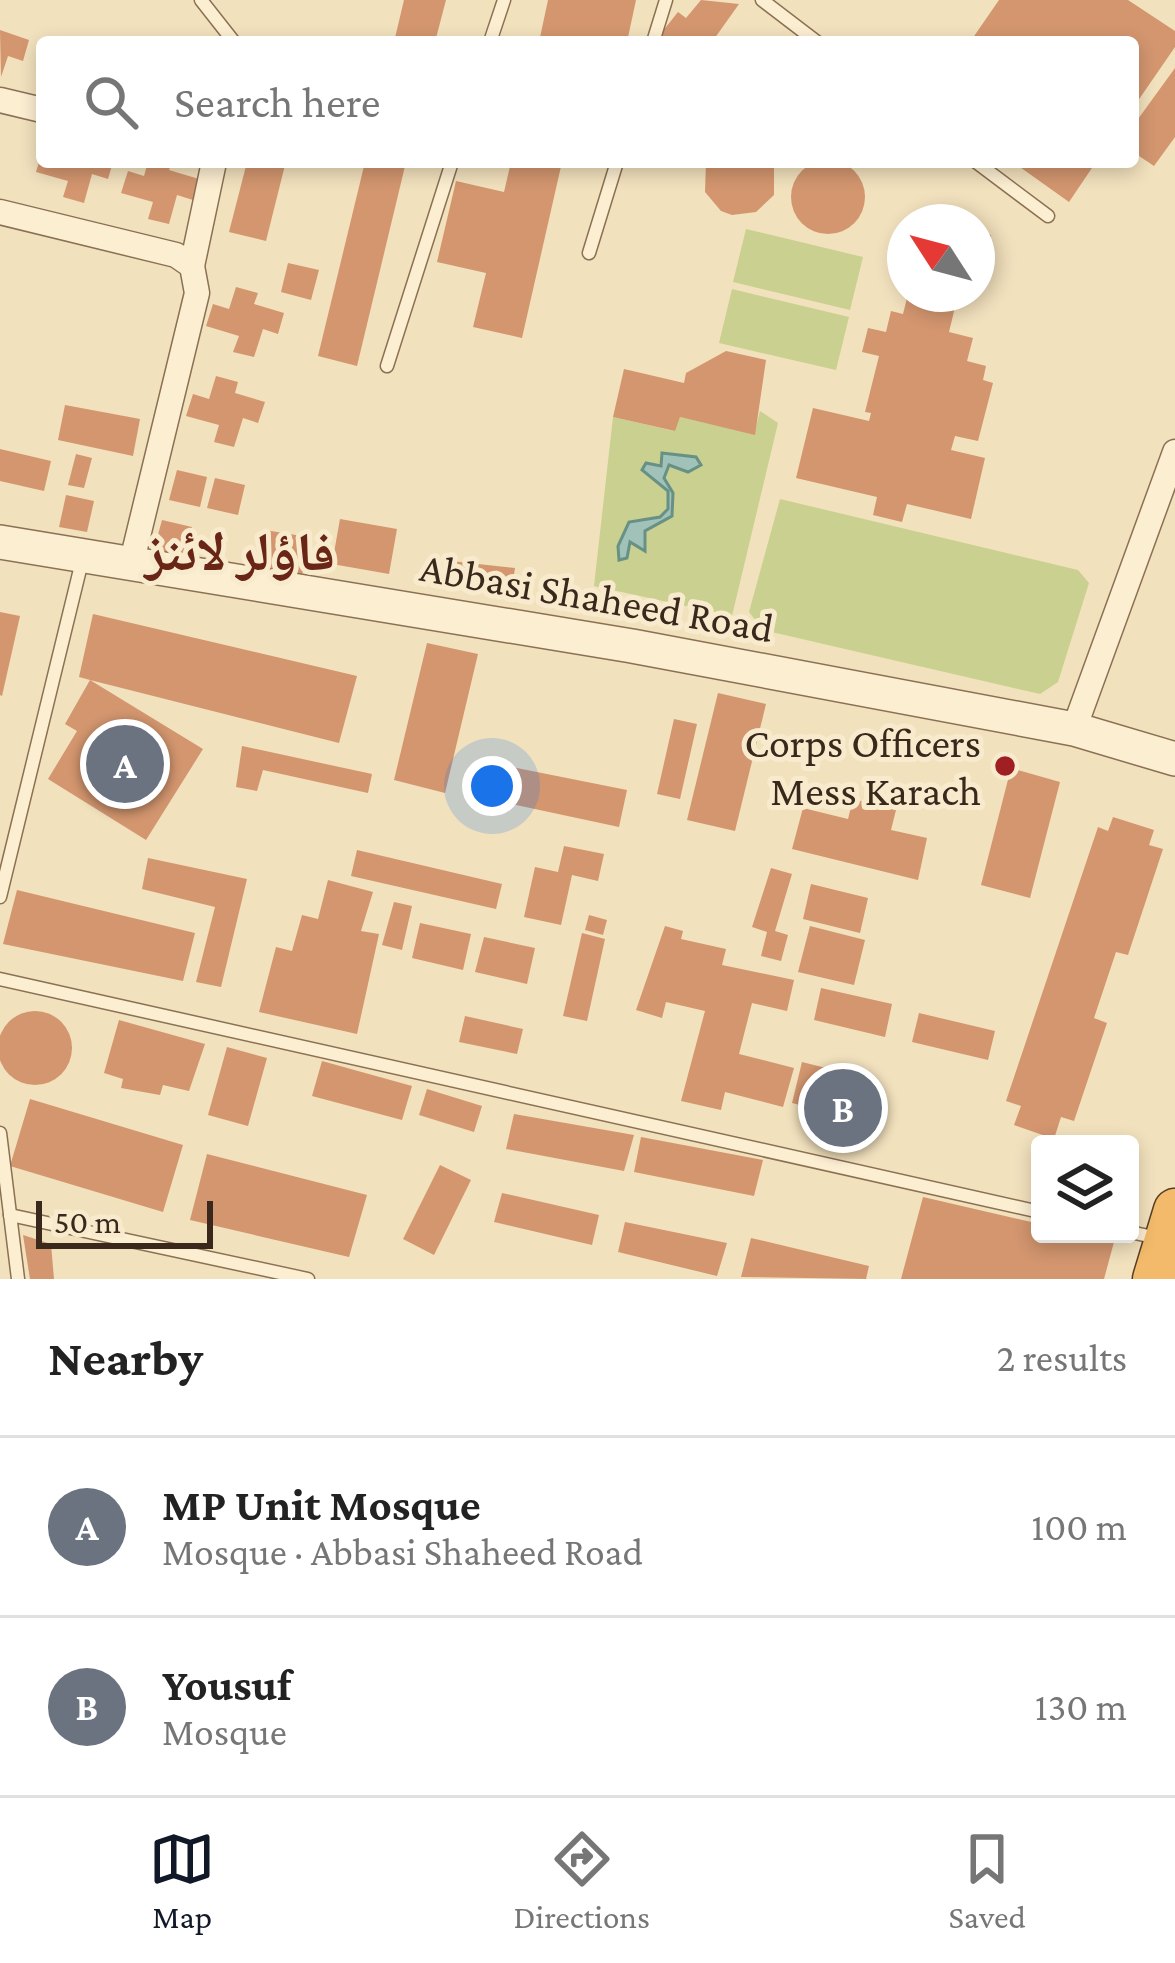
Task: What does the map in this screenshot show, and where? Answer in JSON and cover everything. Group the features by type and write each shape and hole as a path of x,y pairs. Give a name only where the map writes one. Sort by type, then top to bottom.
{"street":[{"path":"0,100 36,109"},
{"path":"131,565 197,293 192,266 213,168"},
{"path":"0,212 176,255 192,266"},
{"path":"1074,729 1175,452"},
{"name":"Abbasi Shaheed Road","path":"0,542 632,646 1074,729 1175,759"}],"lane":[{"path":"201,0 229,36"},
{"path":"492,36 503,0"},
{"path":"655,36 666,0"},
{"path":"762,0 810,36"},
{"path":"387,366 450,168"},
{"path":"589,253 614,168"},
{"path":"984,168 1048,216"},
{"path":"0,897 83,556"},
{"path":"0,979 1031,1210"},
{"path":"0,1133 18,1279"},
{"path":"10,1215 308,1279"}],"green space":[{"path":"746,229 863,257 850,310 733,282"},
{"path":"732,289 849,317 836,370 719,343"},
{"path":"760,411 778,423 732,616 594,586 613,417 674,431 680,417 754,434"},
{"path":"780,499 1078,570 1089,583 1058,682 1040,694 763,630 749,612"}],"water":[{"path":"662,453 696,457 701,465 688,472 669,465 664,478 673,493 672,516 645,531 645,551 630,542 627,558 619,560 618,546 629,522 660,517 668,509 668,491 642,470 646,463 661,466"}],"building":[{"path":"404,0 446,0 437,36 395,36"},
{"path":"548,0 636,0 628,36 540,36"},
{"path":"701,0 739,4 716,36 659,36 678,12 686,18"},
{"path":"999,0 1128,0 1175,31 1175,47 1139,99 1139,36 974,36"},
{"path":"0,30 29,40 23,61 8,56 1,77"},
{"path":"1175,68 1175,137 1154,166 1139,156 1139,118"},
{"path":"37,168 111,168 108,179 92,174 84,203 63,197 68,181 36,172"},
{"path":"146,168 170,168 199,179 193,200 177,195 169,224 148,219 153,202 121,193 128,171 144,176"},
{"path":"245,168 284,168 266,241 229,232"},
{"path":"364,168 405,168 357,366 318,356"},
{"path":"510,168 561,168 522,338 473,327 486,273 437,262 456,181 504,192"},
{"path":"706,168 774,168 774,195 756,212 732,215 721,211 705,192"},
{"path":"806,168 850,168 862,183 862,211 842,231 814,231 794,211 794,183"},
{"path":"1021,168 1092,168 1069,202"},
{"path":"288,263 319,270 311,300 281,292"},
{"path":"236,287 258,293 254,304 284,313 278,334 263,329 254,357 233,352 239,336 206,326 213,304 229,309"},
{"path":"891,312 954,312 949,332 973,338 967,361 986,366 983,380 993,383 978,441 955,436 951,450 985,458 971,519 907,504 902,522 873,515 877,497 796,478 813,408 869,421 871,413 865,412 879,356 862,352 868,328 886,332"},
{"path":"726,351 766,360 755,435 680,417 675,431 613,417 624,369 684,383 686,373"},
{"path":"216,376 238,382 235,393 265,402 258,423 243,418 234,447 214,442 219,425 186,416 193,394 209,399"},
{"path":"65,405 140,419 133,456 58,440"},
{"path":"0,449 51,461 44,491 0,481"},
{"path":"76,454 92,458 84,488 68,485"},
{"path":"177,470 207,477 200,507 169,500"},
{"path":"215,478 245,485 238,515 207,508"},
{"path":"66,495 94,501 87,532 59,527"},
{"path":"340,519 397,529 389,574 332,564"},
{"path":"162,520 192,527 185,556 154,549"},
{"path":"265,530 308,537 302,577 259,570"},
{"path":"451,561 515,568 512,588 447,580"},
{"path":"0,612 20,616 2,696 0,695"},
{"path":"93,614 357,676 339,743 79,677"},
{"path":"427,643 478,654 445,793 394,780"},
{"path":"90,680 203,749 146,840 48,779 77,731 65,724"},
{"path":"718,693 766,704 735,831 687,820"},
{"path":"674,719 697,724 680,799 657,794"},
{"path":"242,746 372,774 368,793 263,770 257,791 236,787"},
{"path":"492,763 627,790 619,827 483,798"},
{"path":"1011,768 1060,782 1030,898 981,885"},
{"path":"853,799 896,810 891,830 927,838 918,880 792,849 803,808 848,819"},
{"path":"1113,817 1154,830 1149,845 1163,849 1128,955 1116,952 1094,1018 1107,1023 1074,1121 1061,1117 1055,1135 1043,1135 1014,1125 1021,1106 1006,1101 1098,827 1108,831"},
{"path":"564,846 604,854 598,881 572,875 561,925 524,917 535,867 558,872"},
{"path":"357,850 502,884 496,909 351,876"},
{"path":"148,858 247,879 221,987 196,982 215,907 142,889"},
{"path":"771,868 792,874 775,931 788,935 781,961 761,956 767,932 752,927"},
{"path":"328,880 373,892 361,931 379,934 357,1034 259,1012 276,947 292,951 302,915 318,919"},
{"path":"811,884 868,898 860,933 803,919"},
{"path":"17,890 195,933 183,981 3,944"},
{"path":"394,902 412,906 402,950 382,945"},
{"path":"589,915 607,920 603,935 585,930"},
{"path":"420,923 471,934 463,970 412,958"},
{"path":"665,926 683,931 681,939 726,949 722,965 794,980 787,1011 752,1003 739,1054 794,1068 783,1107 725,1092 721,1110 681,1101 705,1011 666,1002 662,1018 636,1010"},
{"path":"810,926 865,940 854,985 798,972"},
{"path":"582,933 605,939 587,1021 563,1016"},
{"path":"484,937 535,948 527,984 475,972"},
{"path":"821,988 892,1004 885,1037 814,1020"},
{"path":"919,1013 995,1031 988,1060 912,1042"},
{"path":"21,1014 49,1014 69,1034 69,1062 49,1082 21,1082 1,1062 1,1034"},
{"path":"465,1016 523,1029 517,1054 459,1042"},
{"path":"119,1020 205,1044 189,1091 163,1085 160,1095 121,1088 123,1079 104,1073"},
{"path":"227,1047 267,1058 248,1126 208,1115"},
{"path":"322,1061 412,1086 402,1120 312,1096"},
{"path":"802,1062 834,1070 824,1111 792,1103"},
{"path":"427,1089 482,1106 474,1132 419,1115"},
{"path":"30,1099 183,1145 163,1212 10,1166"},
{"path":"514,1114 634,1135 624,1171 506,1149"},
{"path":"641,1137 763,1160 754,1196 634,1172"},
{"path":"207,1154 367,1195 349,1257 190,1220"},
{"path":"440,1165 471,1180 434,1255 403,1239"},
{"path":"502,1193 599,1215 592,1245 494,1222"},
{"path":"923,1197 1031,1222 1031,1243 1114,1243 1104,1279 901,1279"},
{"path":"625,1222 727,1243 717,1276 618,1252"},
{"path":"23,1235 51,1244 54,1279 30,1279"},
{"path":"751,1238 869,1266 866,1279 741,1277"}],"place":[{"name":"MP Unit Mosque","path":"125,764"},
{"name":"Corps Officers Mess Karach","path":"1005,766"},
{"name":"Yousuf","path":"843,1108"}],"district":[{"name":"فاؤلر لائنز","path":"240,552"}]}
